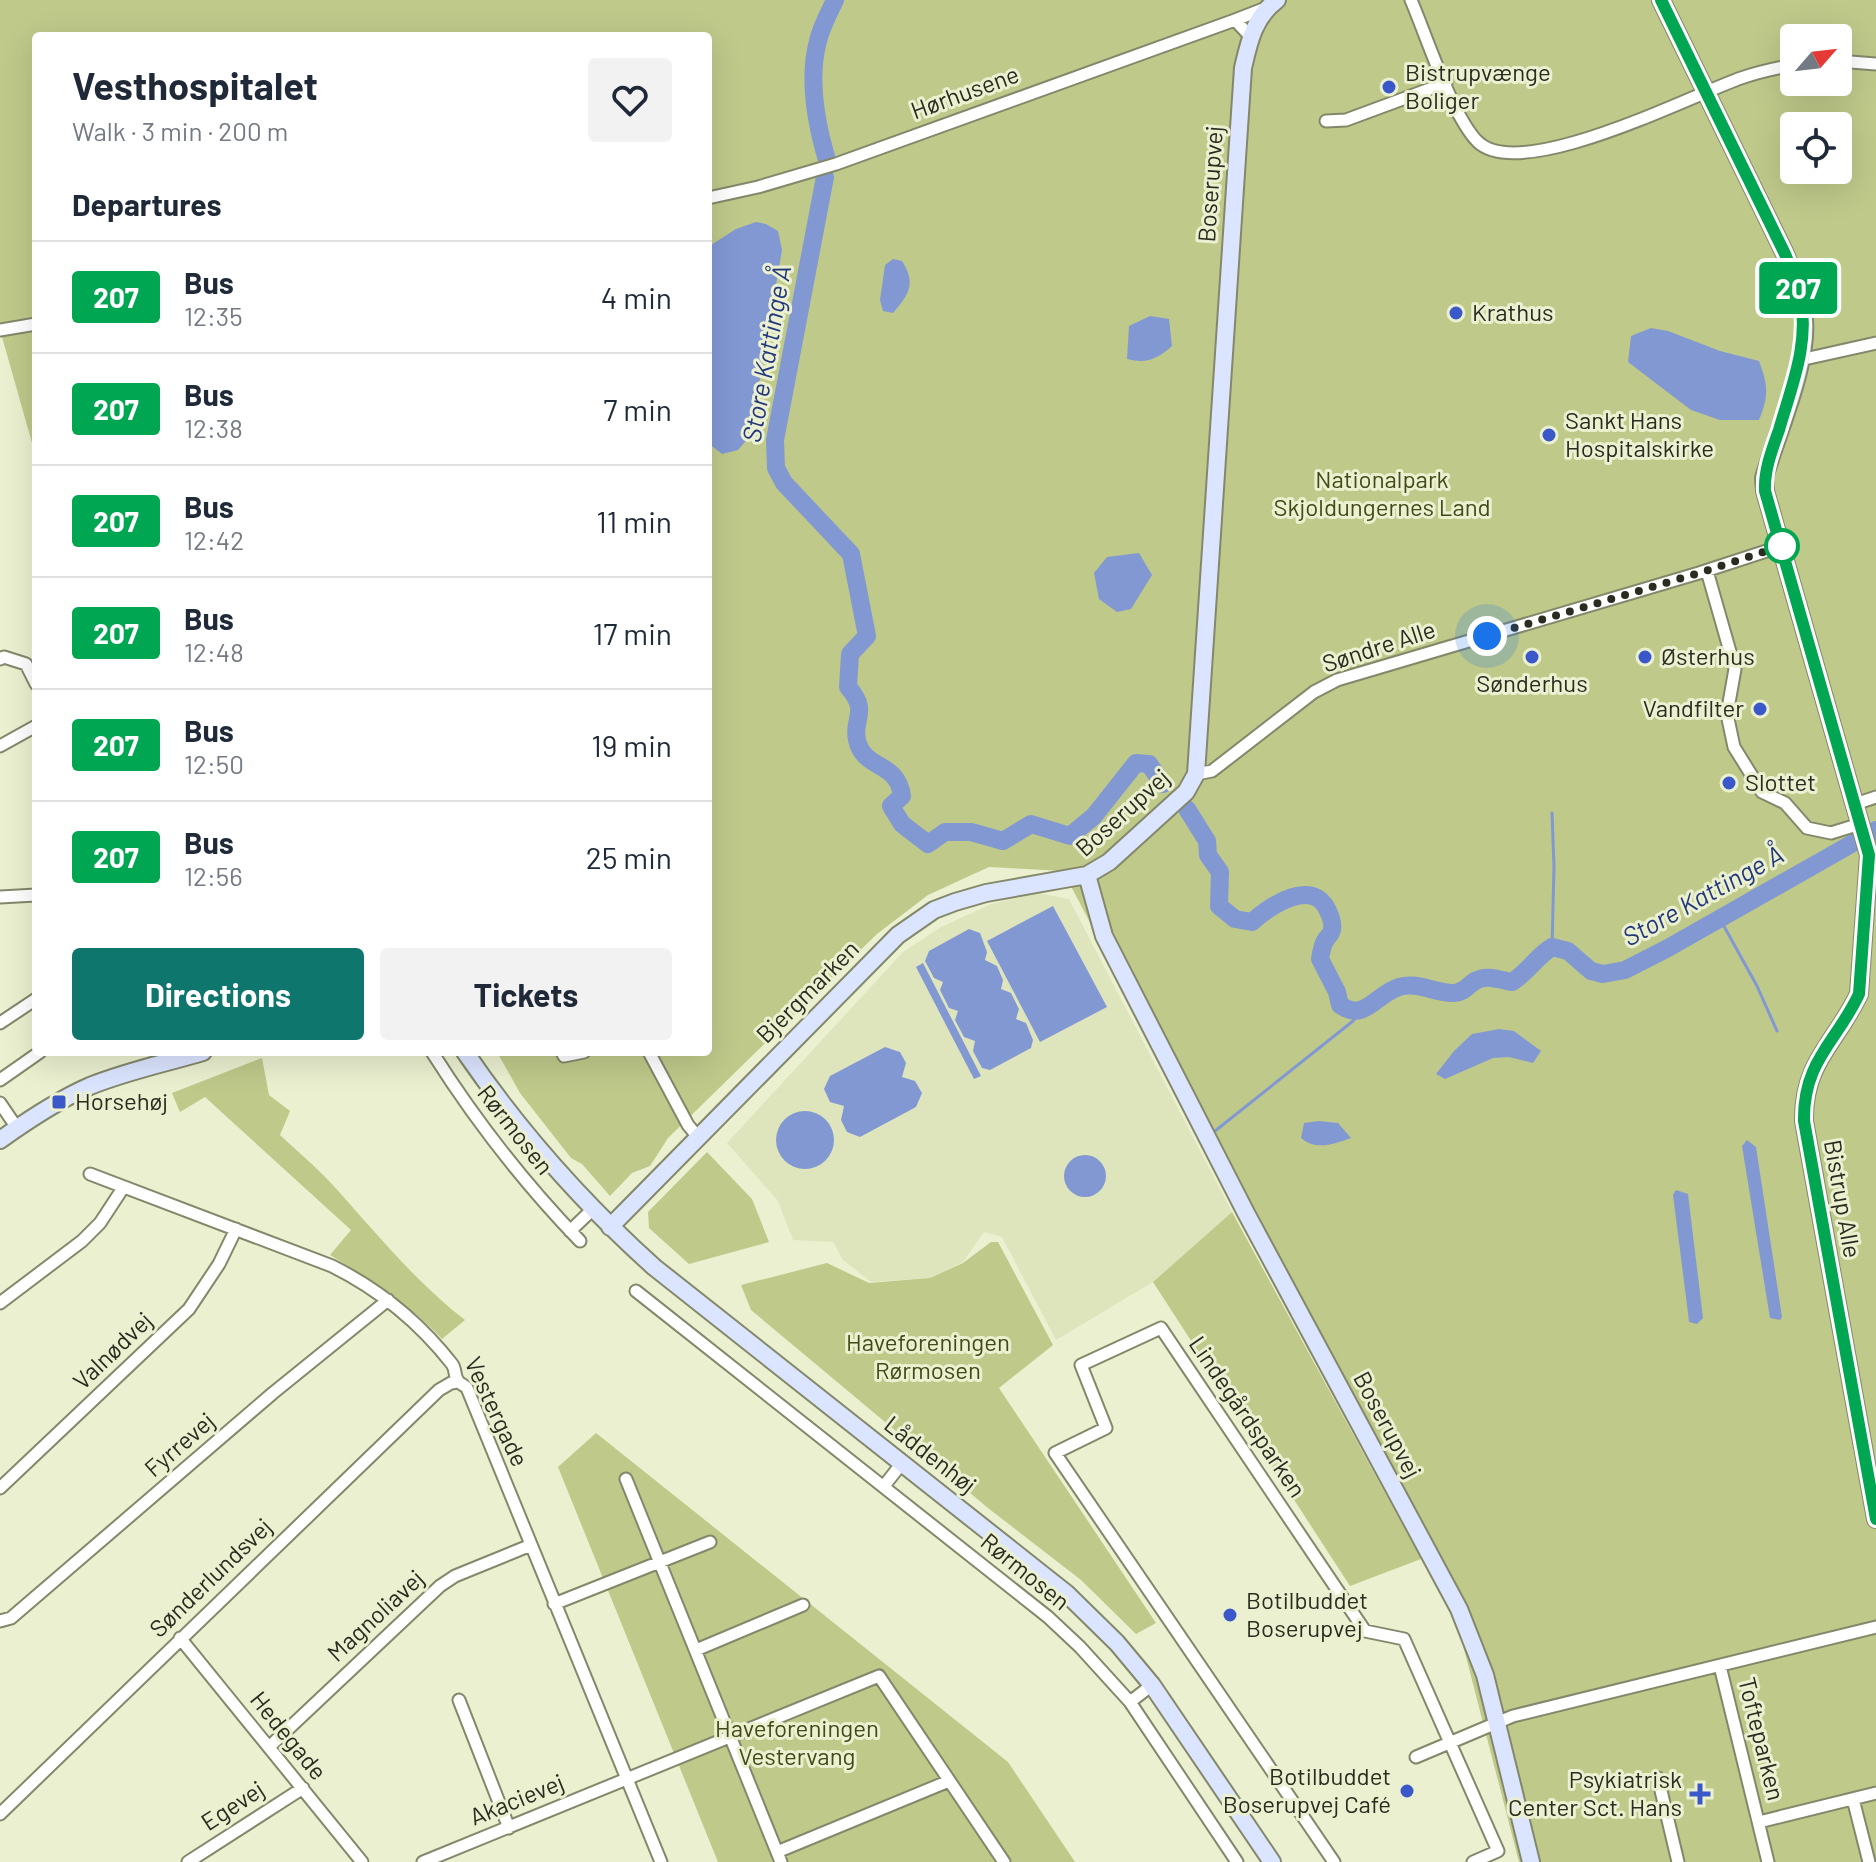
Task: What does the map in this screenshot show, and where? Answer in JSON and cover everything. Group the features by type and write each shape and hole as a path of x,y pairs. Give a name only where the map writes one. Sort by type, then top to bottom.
{"street":[{"path":"1411,0 1469,133 1495,153 1551,150 1739,79 1780,69"},
{"path":"1661,0 1785,254 1800,292 1804,323 1800,360 1764,478 1769,509 1860,824 1873,855"},
{"name":"Hørhusene","path":"712,197 836,164 1272,4"},
{"name":"Boserupvej","path":"1272,4 1250,36 1243,68 1196,774 1186,792 1109,862 1087,875 1104,936 1246,1213 1459,1609 1476,1647 1531,1862"},
{"path":"1235,20 1250,36"},
{"path":"1852,62 1876,64"},
{"path":"1326,121 1346,120 1446,83"},
{"path":"0,330 32,325"},
{"path":"1800,360 1876,343"},
{"name":"Søndre Alle","path":"1196,774 1212,771 1314,692 1337,680 1782,546"},
{"path":"1707,571 1735,669 1727,714 1734,747 1741,759 1762,792 1785,803 1807,828 1831,833 1860,824"},
{"path":"0,659 4,657 26,664 32,676"},
{"path":"0,746 32,728"},
{"path":"1855,804 1876,797"},
{"name":"Bistrup Alle","path":"1873,855 1859,994 1850,1014 1819,1056 1809,1077 1804,1098 1804,1121 1876,1519"},
{"name":"Bjergmarken","path":"610,1227 898,935 915,922 955,902 986,893 1087,875"},
{"path":"0,897 32,895"},
{"path":"0,1023 32,1002"},
{"path":"0,1080 34,1056"},
{"path":"0,1140 49,1107 88,1087 190,1056"},
{"name":"Rørmosen","path":"435,1056 488,1134 580,1241"},
{"name":"Låddenhøj","path":"468,1056 494,1095 593,1209 654,1267 1066,1593 1117,1643 1152,1685 1272,1862"},
{"name":"Låddenhøj","path":"479,1056 519,1122"},
{"path":"651,1056 680,1112 698,1137"},
{"path":"0,1103 17,1128"},
{"name":"Vestergade","path":"90,1174 332,1266 361,1281 417,1326 455,1367 458,1382 467,1388 661,1862"},
{"path":"0,1303 82,1241 100,1223 123,1188"},
{"path":"570,1231 593,1209"},
{"name":"Valnødvej","path":"0,1488 189,1309 219,1264 236,1229"},
{"name":"Rørmosen","path":"636,1291 1048,1617 1080,1647 1130,1702 1237,1862"},
{"name":"Fyrrevej","path":"0,1621 11,1618 264,1401 388,1300"},
{"name":"Lindegårdsparken","path":"1334,1862 1055,1453 1106,1428 1081,1365 1161,1328 1365,1631 1404,1639 1498,1851 1473,1862"},
{"name":"Sønderlundsvej","path":"0,1814 439,1390 458,1382"},
{"path":"884,1486 902,1463"},
{"path":"626,1479 779,1857 949,1781"},
{"path":"554,1604 710,1542"},
{"name":"Magnoliavej","path":"269,1747 440,1586 455,1576 531,1545"},
{"path":"696,1650 803,1605"},
{"path":"1416,1757 1497,1722 1876,1627"},
{"name":"Hedegade","path":"180,1638 362,1862"},
{"name":"Tofteparken","path":"1720,1666 1768,1862"},
{"path":"627,1779 879,1676 1004,1862"},
{"path":"1130,1702 1152,1685"},
{"path":"459,1700 509,1828"},
{"path":"1658,1778 1678,1862"},
{"name":"Akacievej","path":"423,1862 627,1779"},
{"name":"Egevej","path":"188,1862 303,1788"},
{"name":"Tofteparken","path":"1759,1822 1876,1793"},
{"path":"1853,1799 1869,1862"}],"shaded area":[{"path":"1038,893 1069,899 1232,1212 1153,1282 1056,1340 1002,1237 984,1232 963,1262 930,1278 871,1282 843,1260 833,1242 793,1240 778,1201 727,1143 903,952 941,927 991,904"}],"green space":[{"name":"Nationalpark Skjoldungernes Land","path":"0,0 1876,0 1876,1862 1519,1862 1457,1622 1063,871 989,867 928,895 877,934 668,1138 650,1166 632,1173 610,1196 582,1164 571,1158 520,1093 499,1056 712,1056 712,32 32,32 32,443 0,330"},
{"path":"262,1058 269,1095 290,1111 280,1135 330,1182 411,1271 465,1320 442,1339 389,1293 330,1255 351,1230 205,1097 180,1112 172,1093"},
{"path":"707,1152 752,1199 769,1242 689,1264 649,1228 648,1212"},
{"path":"1232,1212 1421,1559 1350,1586 1153,1282"},
{"name":"Haveforeningen Rørmosen","path":"991,1242 998,1242 1053,1345 999,1388 1156,1623 1136,1634 1081,1580 988,1508 751,1310 741,1285 827,1263 869,1283 930,1278 963,1263"},
{"name":"Haveforeningen Vestervang","path":"596,1433 1008,1762 1075,1862 718,1862 558,1467"}],"water":[{"path":"756,222 766,224 778,231 782,250 750,436 738,450 722,454 712,446 712,244 736,229"},
{"path":"893,259 902,261 910,283 906,295 893,313 883,311 880,300 885,265"},
{"path":"1150,316 1169,319 1172,346 1151,359 1127,359 1129,326"},
{"path":"1651,328 1759,361 1766,390 1759,420 1720,420 1691,410 1628,362 1631,336"},
{"path":"1139,553 1152,575 1131,609 1117,612 1099,599 1094,573 1107,557"},
{"path":"1053,906 1107,1007 1040,1042 987,941"},
{"path":"969,929 980,933 987,952 985,960 997,966 1003,980 1001,989 1011,993 1019,1009 1016,1019 1026,1023 1033,1040 1031,1048 990,1070 982,1068 973,1051 975,1041 964,1037 955,1020 958,1011 949,1008 940,990 943,982 934,978 925,961 929,951"},
{"path":"923,963 981,1076 974,1079 916,967"},
{"path":"1499,1029 1514,1031 1541,1051 1533,1063 1509,1057 1493,1058 1445,1079 1436,1074 1472,1034"},
{"path":"885,1047 900,1052 906,1063 902,1077 915,1081 922,1093 916,1107 860,1137 847,1132 841,1120 844,1106 830,1102 824,1089 830,1076"},
{"path":"805,1111 816,1113 825,1120 832,1129 832,1151 825,1160 816,1167 805,1169 794,1167 785,1160 778,1151 776,1140 778,1129 785,1120 794,1113"},
{"path":"1304,1123 1338,1123 1351,1138 1319,1145 1301,1138"},
{"path":"1747,1140 1756,1147 1780,1320 1770,1318 1742,1146"},
{"path":"1085,1155 1100,1161 1106,1176 1100,1191 1085,1197 1070,1191 1064,1176 1070,1161"},
{"path":"1676,1190 1688,1194 1703,1318 1697,1324 1689,1322 1673,1195"}],"waterway":[{"name":"Store Kattinge Å","path":"827,160 817,116 814,70 819,36 835,0"},
{"name":"Store Kattinge Å","path":"825,177 775,440 776,468 784,483 851,554 867,636 850,654 848,687 858,703 856,732 861,750 866,757 894,776 899,785 902,796 891,806 902,824 928,844 945,832 971,832 1003,841 1031,824 1070,836 1094,816 1136,763 1149,764 1163,784"},
{"name":"Store Kattinge Å","path":"1187,809 1207,841 1208,855 1220,872 1219,906 1235,919 1252,922 1292,897 1312,896 1321,901 1332,920 1332,928 1320,959 1337,992 1340,1005 1356,1011 1399,987 1454,993 1484,978 1512,982 1552,947 1568,951 1591,971 1603,974 1625,970 1876,830"},
{"path":"1552,813 1552,947"},
{"path":"1720,919 1757,986 1777,1031"},
{"path":"1215,1131 1361,1012"}],"bus line":[{"name":"207","path":"1661,0 1785,254 1800,292 1804,323 1800,360 1764,478 1769,509 1869,855 1859,994 1850,1014 1819,1056 1809,1077 1804,1098 1804,1121 1876,1519"}],"place":[{"name":"Bistrupvænge Boliger","path":"1389,87"},
{"name":"Krathus","path":"1456,313"},
{"name":"Sankt Hans Hospitalskirke","path":"1549,435"},
{"name":"Sønderhus","path":"1532,657"},
{"name":"Østerhus","path":"1645,657"},
{"name":"Vandfilter","path":"1760,709"},
{"name":"Slottet","path":"1729,783"},
{"name":"Horsehøj","path":"59,1102"},
{"name":"Botilbuddet Boserupvej","path":"1230,1615"},
{"name":"Botilbuddet Boserupvej Café","path":"1407,1791"},
{"name":"Psykiatrisk Center Sct. Hans","path":"1700,1794"}],"route":[{"path":"1487,636 1782,546"}]}
